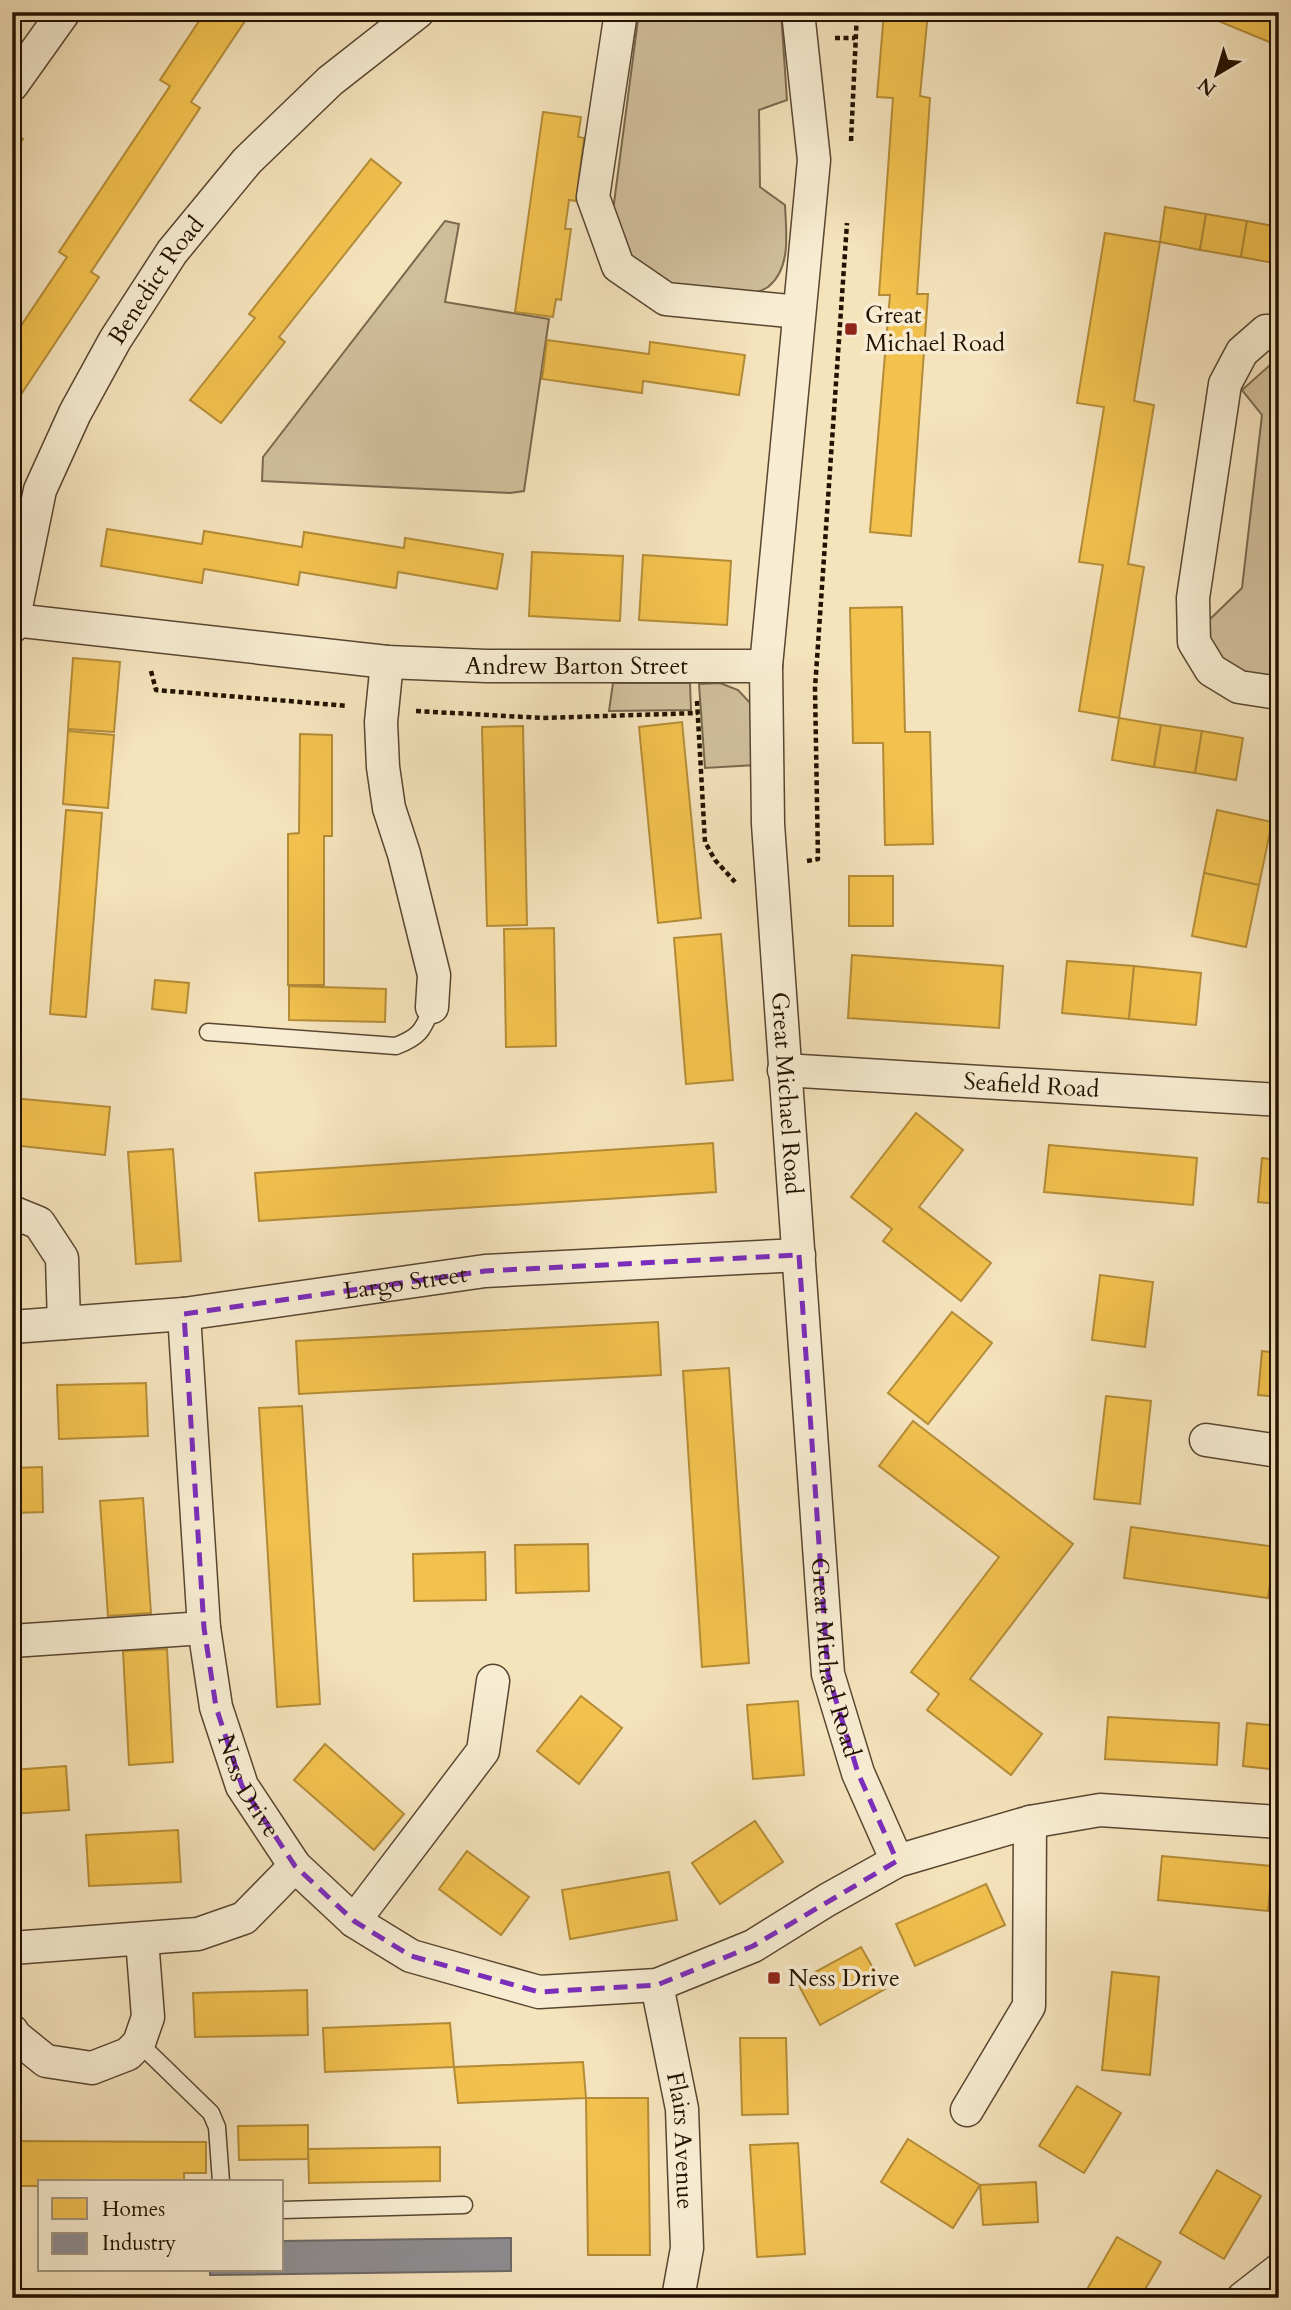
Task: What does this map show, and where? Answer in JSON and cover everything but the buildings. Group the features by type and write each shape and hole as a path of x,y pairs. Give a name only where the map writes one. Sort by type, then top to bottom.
{"street":[{"path":"12,85 64,12"},
{"name":"Benedict Road","path":"13,624 40,490 75,413 115,340 172,252 247,161 330,81 418,12"},
{"path":"621,12 593,197 618,266 666,299 799,312"},
{"name":"Great Michael Road","path":"798,12 814,160 766,666 768,824 828,1674 858,1773 897,1861"},
{"path":"1279,331 1266,331 1242,352 1225,384 1193,598 1194,642 1212,670 1239,687 1279,693"},
{"name":"Andrew Barton Street","path":"13,624 387,663 486,666 766,666"},
{"path":"387,663 381,722 383,766 389,808 404,854 434,975 432,1007"},
{"name":"Seafield Road","path":"784,1070 1279,1100"},
{"path":"12,1212 39,1223 62,1258 64,1323"},
{"name":"Largo Street","path":"12,1327 184,1314 485,1270 799,1255"},
{"name":"Ness Drive","path":"184,1314 204,1628 216,1707 242,1786 295,1866 354,1921 411,1956 539,1992 656,1985 752,1946 897,1861 1030,1822 1100,1810 1279,1822"},
{"path":"1206,1440 1279,1451"},
{"path":"12,1641 204,1628"},
{"path":"354,1921 483,1751 493,1681"},
{"path":"967,2110 1029,2006 1030,1822"},
{"path":"12,1948 198,1934 244,1918 295,1866"},
{"path":"12,2031 46,2061 92,2067 128,2054 139,2043 148,2017 142,1938"},
{"name":"Flairs Avenue","path":"656,1985 682,2109 687,2248 678,2298"},
{"path":"1242,2298 1279,2270"}],"lane":[{"path":"208,1032 396,1046 413,1039 426,1024 432,1007"},
{"path":"139,2043 211,2113 217,2127 221,2180"},
{"path":"284,2210 464,2205"}],"path":[{"path":"850,152 857,12"},
{"path":"771,866 818,859 815,688 847,221"},
{"path":"696,666 705,842 715,860 775,927"}],"highlighted area":[{"path":"799,1255 828,1674 858,1773 897,1861 753,1946 657,1985 539,1992 411,1956 354,1921 295,1866 242,1786 216,1707 204,1628 184,1314 485,1271"}],"shaded area":[{"path":"639,12 781,12 787,100 759,110 760,187 785,205 786,249 776,279 762,290 752,294 644,281 611,226"},
{"path":"445,221 459,224 445,302 549,319 524,491 510,493 262,481 263,457"},
{"path":"1279,357 1279,685 1219,664 1202,627 1242,588 1262,415 1242,390"},
{"path":"613,683 690,683 691,710 609,711"},
{"path":"720,683 738,690 754,707 756,765 705,768 699,684"}],"place":[{"name":"Great Michael Road","path":"851,329"},
{"name":"Ness Drive","path":"774,1978"}]}
